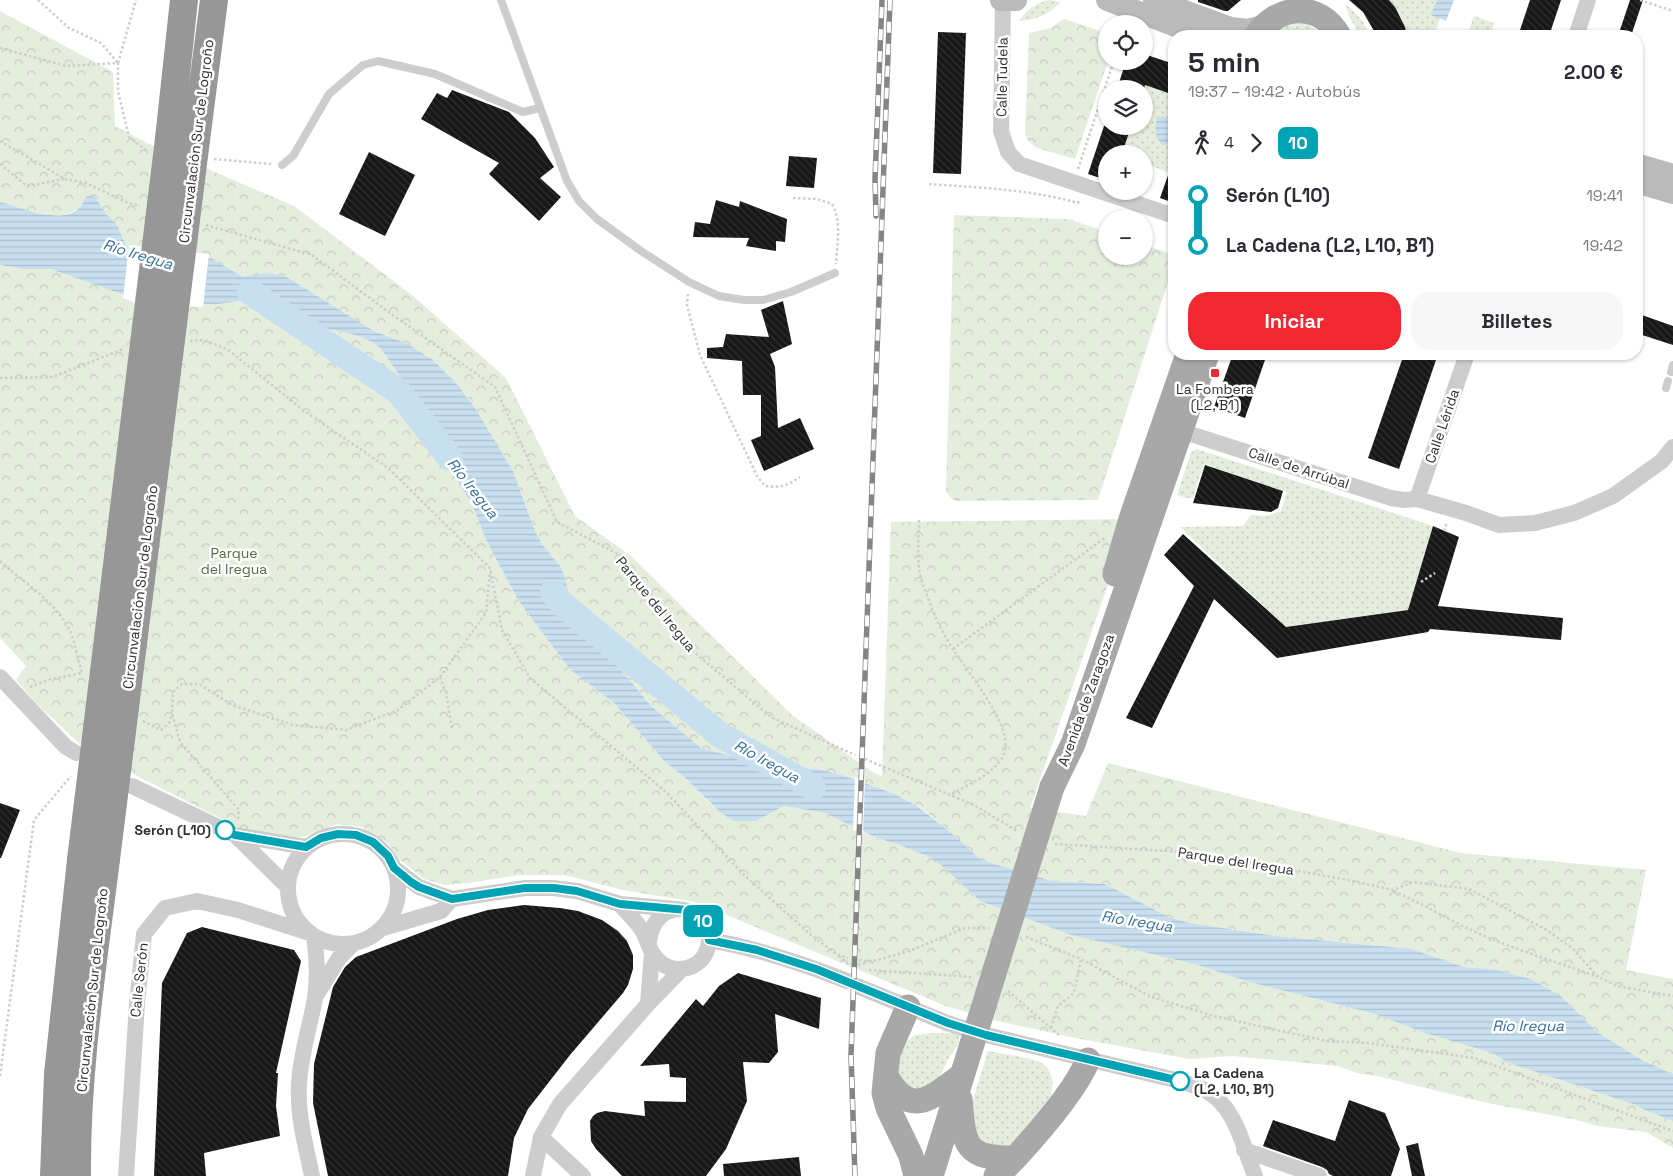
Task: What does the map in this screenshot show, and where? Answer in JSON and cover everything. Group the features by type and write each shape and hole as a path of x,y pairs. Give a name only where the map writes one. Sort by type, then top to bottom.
{"highway":[{"name":"Circunvalación Sur de Logroño","path":"181,148 176,69 183,0"},
{"name":"Circunvalación Sur de Logroño","path":"54,1176 58,1074 93,859 181,148 214,0"},
{"name":"Circunvalación Sur de Logroño","path":"77,1176 77,1144 86,1021 93,859"}],"main road":[{"path":"1107,0 1186,30"},
{"path":"1154,0 1231,28 1248,30"},
{"path":"1260,30 1276,16 1296,5 1309,12 1330,18"},
{"path":"1643,166 1673,175"},
{"path":"1643,184 1673,193"},
{"name":"Avenida de Zaragoza","path":"1052,787 1131,519 1186,360"},
{"name":"Avenida de Zaragoza","path":"1052,787 1073,744 1205,360"},
{"path":"931,1176 1052,787"},
{"path":"908,1007 886,1060 884,1087 885,1099 911,1156 916,1176"},
{"path":"996,1176 1034,1137 1070,1090 1088,1060"},
{"path":"886,1076 897,1092 908,1100 919,1101 932,1097 960,1080"},
{"path":"960,1080 962,1125 964,1137 968,1145 982,1155 1014,1158"}],"street":[{"name":"Calle Tudela","path":"1007,0 1001,131 1008,152 1018,164 1084,186"},
{"path":"1578,30 1588,0"},
{"path":"1084,186 1168,214"},
{"name":"Calle Lérida","path":"1417,499 1465,360"},
{"name":"Calle de Arrúbal","path":"1181,431 1391,498 1417,499 1499,525 1535,523 1574,513 1613,496 1662,461 1673,447"},
{"path":"0,677 66,746 76,753"},
{"path":"132,786 235,835 306,847"},
{"path":"354,944 333,944 310,934 295,918 289,903 287,886 290,871 296,858 306,847 321,838 338,834 356,835 373,842 388,856 394,868 398,884 397,900 392,915 383,928"},
{"path":"235,835 287,886"},
{"path":"394,868 419,887 452,899 525,888 554,888 577,891 620,904 687,910 698,915 705,924 709,940 703,958 694,966 682,970 648,1004 560,1104 541,1137 533,1176"},
{"path":"316,996 339,958 354,944 369,938 383,928 441,911 452,899"},
{"name":"Calle Serón","path":"126,1176 136,1004 144,934 165,908 197,901 238,910 310,934"},
{"path":"620,904 642,929 660,963 670,968 682,970"},
{"path":"648,1004 650,930 656,920 665,913 676,909"},
{"path":"310,934 317,957 316,996 298,1084 300,1116 312,1176"},
{"path":"709,940 757,950 816,969 948,1023 986,1035 1180,1081 1206,1090 1224,1104 1231,1116 1255,1176"},
{"path":"541,1137 583,1176"},
{"path":"1244,1150 1320,1176"}],"lane":[{"path":"501,0 566,181 579,201 597,219 641,251 689,282 719,296 744,300 763,300 791,292 835,273"},
{"path":"282,165 293,156 329,94 363,64 378,60 434,74 523,112 540,108"}],"path":[{"path":"38,0 69,28 101,43 118,63"},
{"path":"136,0 118,63 118,91 129,138 282,165"},
{"path":"1640,0 1673,11"},
{"path":"0,48 66,66 118,63"},
{"path":"929,184 1008,189 1050,195 1078,203 1086,177 1078,169 1111,70"},
{"path":"0,141 65,179 86,183 126,202 144,207"},
{"path":"0,164 27,186 65,179"},
{"path":"793,198 817,199 832,204 837,212 839,228 835,273"},
{"name":"Parque del Iregua","path":"200,223 312,255 495,388 557,522 622,556 694,652 771,717 855,755"},
{"path":"689,282 687,305 700,355 733,423 750,464 765,486 785,487 800,477"},
{"path":"185,341 203,340 227,349 303,410 388,468 490,568 502,630 530,678 666,792 745,876 848,965"},
{"path":"0,378 53,376 130,346"},
{"path":"953,649 1131,519"},
{"path":"919,520 918,568 930,604 946,638 984,693 1001,723 1006,746 1001,760 994,767 976,780 950,794"},
{"path":"235,835 239,810 180,742 172,713 173,692 182,684 199,684 232,705 293,725 346,730 398,710 440,677 486,612 490,568"},
{"path":"1421,582 1435,573"},
{"path":"15,692 48,680 81,673"},
{"path":"440,677 446,693 452,730"},
{"path":"865,759 974,805 1025,836"},
{"path":"0,1076 34,820 75,771"},
{"name":"Parque del Iregua","path":"1048,843 1199,853 1353,880 1393,890 1480,934 1521,951 1597,976 1617,986 1673,996"},
{"name":"Parque del Iregua","path":"1393,890 1413,882 1469,889 1547,930 1573,949 1597,976"},
{"path":"858,965 912,950 965,928 990,928"},
{"path":"1020,935 1081,959 1151,997 1214,1016 1327,1041 1368,1043 1474,1058 1673,1131"},
{"path":"838,955 848,958"},
{"path":"1051,1028 1058,1006 1074,993 1081,959"},
{"path":"858,960 868,962"},
{"path":"869,970 992,978 1066,1041"}],"green space":[{"path":"1050,0 1061,2 1042,16 1019,21 1033,7"},
{"path":"1389,0 1446,0 1436,30 1405,30"},
{"path":"1346,4 1361,19 1367,30 1357,30 1349,17"},
{"path":"0,11 113,72 115,126 147,143 294,206 412,295 506,378 575,516 631,556 792,715 874,773 882,776 891,522 1131,519 1030,808 1086,816 1108,763 1461,853 1646,870 1626,970 1673,979 1673,1074 1642,1060 1597,1032 1561,996 1531,979 1493,969 1464,967 1412,949 1276,936 1190,923 1169,917 1105,884 1053,881 981,860 921,808 895,794 842,775 818,769 765,771 739,758 701,748 652,707 583,627 572,605 560,566 542,544 535,531 513,471 467,396 433,360 408,344 374,331 285,276 275,273 243,277 211,258 127,247 116,223 106,214 96,198 84,200 77,209 68,214 57,215 33,212 0,202"},
{"path":"1474,16 1494,23 1492,30 1469,30"},
{"path":"1064,19 1098,30 1098,70 1105,70 1102,80 1098,80 1098,91 1075,159 1037,148 1028,141 1025,133 1029,33 1051,28"},
{"path":"1306,22 1317,30 1269,30 1271,28"},
{"path":"1153,88 1168,93 1168,173 1153,167 1153,145 1125,145 1128,135 1153,135"},
{"path":"954,215 1069,219 1098,229 1098,265 1153,265 1153,248 1168,253 1168,282 1098,500 956,501 946,491"},
{"name":"Parque del Iregua","path":"0,265 24,269 50,269 130,297 143,304 218,304 242,301 291,315 315,326 359,336 374,343 381,349 395,369 419,410 440,454 472,504 486,540 518,600 565,663 573,672 614,703 666,763 682,775 714,807 734,821 756,821 784,806 825,813 877,838 927,856 941,865 980,901 1071,935 1198,965 1246,981 1375,1014 1425,1033 1492,1053 1509,1063 1636,1105 1673,1121 1673,1148 1646,1132 1598,1126 1573,1119 1487,1103 1377,1076 1357,1073 1338,1066 1232,1056 1189,1059 1070,1037 998,1021 946,1006 695,902 623,890 564,875 520,875 444,885 424,879 399,859 388,843 362,827 337,824 306,836 287,839 253,835 141,778 80,744 35,702 16,680 26,666 0,638"},
{"path":"1197,449 1433,526 1408,610 1286,627 1180,527 1243,526 1251,515 1267,516 1281,511 1287,492 1204,464 1193,498 1177,495 1191,452"},
{"path":"960,1033 958,1045 951,1054 936,1084 915,1093 905,1086 899,1075 900,1054 906,1042 911,1038 916,1035"},
{"path":"988,1051 1024,1057 1042,1063 1049,1071 1052,1081 1052,1092 1045,1107 1029,1126 1006,1148 979,1144 970,1109"}],"water":[{"path":"1437,0 1454,0 1446,21 1431,15"},
{"path":"1162,116 1168,122 1168,143 1166,145 1162,145 1158,139 1156,132 1157,119"},
{"name":"Río Iregua","path":"87,196 96,198 106,214 116,223 127,247 211,258 243,277 269,273 280,274 374,331 408,344 433,360 456,383 473,405 513,471 535,531 542,544 560,566 572,605 583,627 652,707 701,748 739,758 765,771 818,769 842,775 895,794 917,806 954,835 981,860 1053,881 1105,884 1169,917 1190,923 1276,936 1412,949 1464,967 1493,969 1531,979 1561,996 1597,1032 1642,1060 1673,1074 1673,1121 1636,1105 1509,1063 1492,1053 1425,1033 1375,1014 1246,981 1198,965 1071,935 980,901 941,865 927,856 877,838 825,813 784,806 756,821 734,821 720,812 682,775 666,763 614,703 573,672 565,663 518,600 486,540 472,504 440,454 419,410 395,369 381,349 374,343 359,336 315,326 291,315 242,301 218,304 142,304 130,297 50,269 24,269 0,265 0,202 39,213 60,215 78,209"}],"pier":[{"path":"129,245 209,254 203,307 142,306 123,298"},
{"path":"855,777 865,780 863,834 853,830"}],"building":[{"path":"1198,0 1241,0 1228,11 1225,11 1198,2"},
{"path":"1349,0 1389,0 1395,7 1406,30 1374,30 1363,12"},
{"path":"1530,0 1561,0 1551,30 1520,30"},
{"path":"1630,0 1643,0 1633,30 1620,30"},
{"path":"938,32 966,33 961,174 933,173"},
{"path":"1153,57 1168,62 1168,93 1153,88 1153,80 1120,80 1123,70 1153,70"},
{"path":"452,90 509,112 535,138 554,167 540,178 561,197 539,221 489,174 499,163 421,119 437,93 447,98"},
{"path":"1101,135 1128,135 1125,145 1098,145 1098,177 1088,174"},
{"path":"369,152 415,175 385,236 339,214"},
{"path":"789,156 817,158 814,188 786,186"},
{"path":"1168,175 1168,201 1160,198"},
{"path":"716,200 739,207 740,201 787,219 785,242 776,241 776,251 746,246 749,238 693,237 695,222 710,224"},
{"path":"783,301 792,344 770,354 775,367 778,428 800,418 814,449 764,471 751,440 761,436 761,395 743,395 742,361 707,358 707,348 723,347 726,334 769,337 761,310"},
{"path":"1643,315 1673,326 1673,345 1643,335"},
{"path":"1231,360 1265,360 1245,418 1214,407"},
{"path":"1402,360 1436,360 1399,469 1368,458"},
{"path":"1205,465 1283,491 1278,508 1271,512 1193,503"},
{"path":"1433,526 1459,537 1438,606 1563,618 1561,640 1430,629 1428,632 1277,658 1214,599 1152,728 1126,718 1194,586 1164,555 1183,534 1286,627 1408,610"},
{"path":"0,803 20,810 1,858 0,858"},
{"path":"524,905 578,911 602,920 618,931 627,941 633,955 633,969 628,985 623,993 570,1055 528,1109 514,1138 508,1176 328,1176 313,1103 314,1064 333,987 345,967 356,957 457,919 488,910"},
{"path":"202,927 294,950 301,961 276,1073 278,1073 276,1106 280,1136 204,1153 206,1176 154,1176 162,983 187,933"},
{"path":"738,973 821,998 819,1029 775,1014 778,1052 769,1063 743,1062 747,1101 726,1149 706,1176 622,1176 596,1149 591,1141 590,1121 597,1113 605,1111 645,1116 644,1101 686,1102 686,1078 670,1077 669,1064 640,1066 696,999 703,1006 719,986"},
{"path":"1349,1100 1385,1113 1400,1149 1391,1176 1333,1176 1322,1167 1263,1146 1273,1120 1335,1141"},
{"path":"1418,1143 1425,1176 1412,1176 1406,1146"},
{"path":"799,1157 801,1176 724,1176 723,1164"}],"waterway":[{"name":"Río Iregua","path":"250,292 398,391 450,458"},
{"name":"Río Iregua","path":"553,592 562,604 720,735 813,787"}],"railway":[{"path":"876,216 875,179 882,0"},
{"path":"855,1176 851,1055 890,0"}],"bus line":[{"name":"10","path":"225,830 235,835 306,847 321,838 338,834 356,835 373,842 388,856 394,868 411,882 419,887 452,899 525,888 554,888 577,891 620,904 687,910 698,915 705,924 709,940 757,950 816,969 948,1023 986,1035 1180,1081"}],"place":[{"name":"La Fombera (L2, B1)","path":"1215,373"},
{"name":"Serón (L10)","path":"225,830"},
{"name":"La Cadena (L2, L10, B1)","path":"1180,1081"}]}
